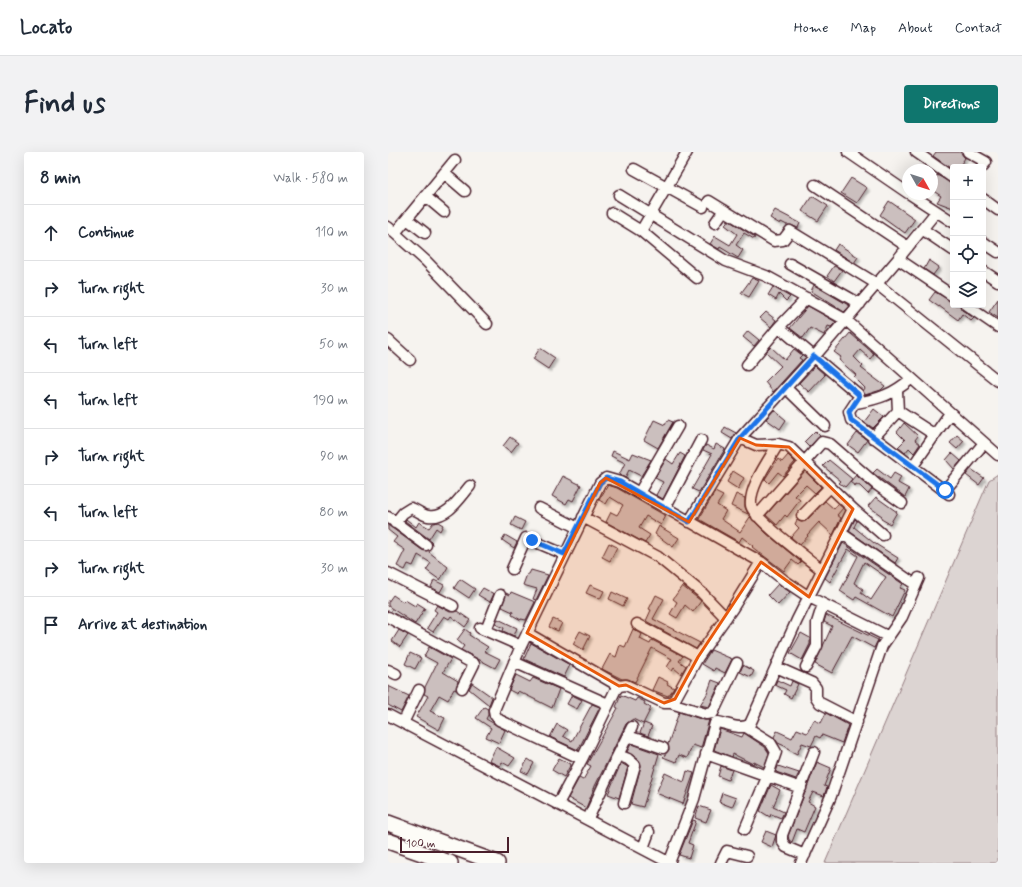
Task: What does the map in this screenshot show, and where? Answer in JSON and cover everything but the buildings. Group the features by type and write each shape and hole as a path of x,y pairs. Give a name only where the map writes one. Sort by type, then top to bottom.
{"highway":[{"path":"388,823 497,863"},
{"path":"388,841 450,863"}],"street":[{"path":"641,232 687,152"},
{"path":"848,152 902,188"},
{"path":"916,152 950,176"},
{"path":"968,152 986,162 984,164"},
{"path":"455,160 407,219 392,230 487,324"},
{"path":"634,168 667,187 724,210 774,240 783,240 790,232 795,234 877,284 998,381"},
{"path":"444,173 465,191"},
{"path":"815,185 908,247"},
{"path":"619,195 726,261 766,276 846,320 998,455"},
{"path":"425,196 444,212"},
{"path":"919,200 950,220"},
{"path":"984,200 998,209"},
{"path":"714,223 724,210"},
{"path":"689,522 740,438 860,304 936,212"},
{"path":"612,213 641,232 697,278"},
{"path":"407,219 425,233"},
{"path":"922,229 950,248"},
{"path":"986,244 998,252"},
{"path":"898,259 950,294"},
{"path":"790,264 860,304"},
{"path":"984,272 998,281"},
{"path":"747,365 779,327 808,298"},
{"path":"970,308 998,327"},
{"path":"779,327 858,394 859,397 856,403 851,407 849,416 856,426 947,492 984,443"},
{"path":"388,340 410,360"},
{"path":"856,403 874,400 897,391 911,379"},
{"path":"786,388 825,426"},
{"path":"873,438 898,411 897,391"},
{"path":"898,411 935,435"},
{"path":"913,466 950,413"},
{"path":"639,493 678,426"},
{"path":"740,438 756,445 778,444 789,447 883,536"},
{"path":"665,508 701,440"},
{"path":"757,516 818,445 825,442 877,485 902,503"},
{"path":"778,444 754,490 750,503 751,510 822,570"},
{"path":"582,758 499,720 494,714 496,703 564,554 600,483 606,478 620,482 761,562 785,581 809,597 887,636"},
{"path":"426,545 391,520 411,508 428,516 440,515 454,505 470,486"},
{"path":"802,516 830,487"},
{"path":"539,508 578,528"},
{"path":"746,728 750,724 809,597 853,509"},
{"path":"583,517 658,557 702,593 726,618"},
{"path":"814,752 785,828 782,841 786,847 803,859 831,796 882,646 887,636 902,617 917,581 841,532"},
{"path":"512,569 526,538 564,554"},
{"path":"671,703 675,699 698,657 726,618 761,562"},
{"path":"388,573 453,606"},
{"path":"500,595 483,629 521,646"},
{"path":"806,667 817,646 817,623 823,604"},
{"path":"388,617 474,664 462,688"},
{"path":"637,624 698,657"},
{"path":"527,633 619,686 626,686 664,703 671,703 706,714 713,713 737,663"},
{"path":"514,662 608,704"},
{"path":"776,667 812,683 816,688 816,697 820,703 857,722"},
{"path":"558,804 608,704 619,686"},
{"path":"403,723 419,690"},
{"path":"388,715 669,863 694,799 716,723 718,722 746,728 764,737 774,746 775,758 745,830"},
{"path":"588,819 630,732 663,748"},
{"path":"706,754 801,788"},
{"path":"618,755 628,759 635,765 624,803"},
{"path":"642,848 649,832"},
{"path":"721,863 728,851 747,856"}],"highlighted area":[{"path":"740,438 756,445 789,447 853,509 809,597 761,562 698,657 675,699 664,703 626,685 619,686 527,633 600,483 606,478 689,522"}],"shaded area":[{"path":"998,474 998,863 825,863 989,480"}],"route":[{"path":"532,540 564,554 600,483 606,478 612,478 620,482 689,522 727,457 740,438 814,356 858,394 859,397 856,403 851,407 849,412 851,420 856,426 945,490"}]}
